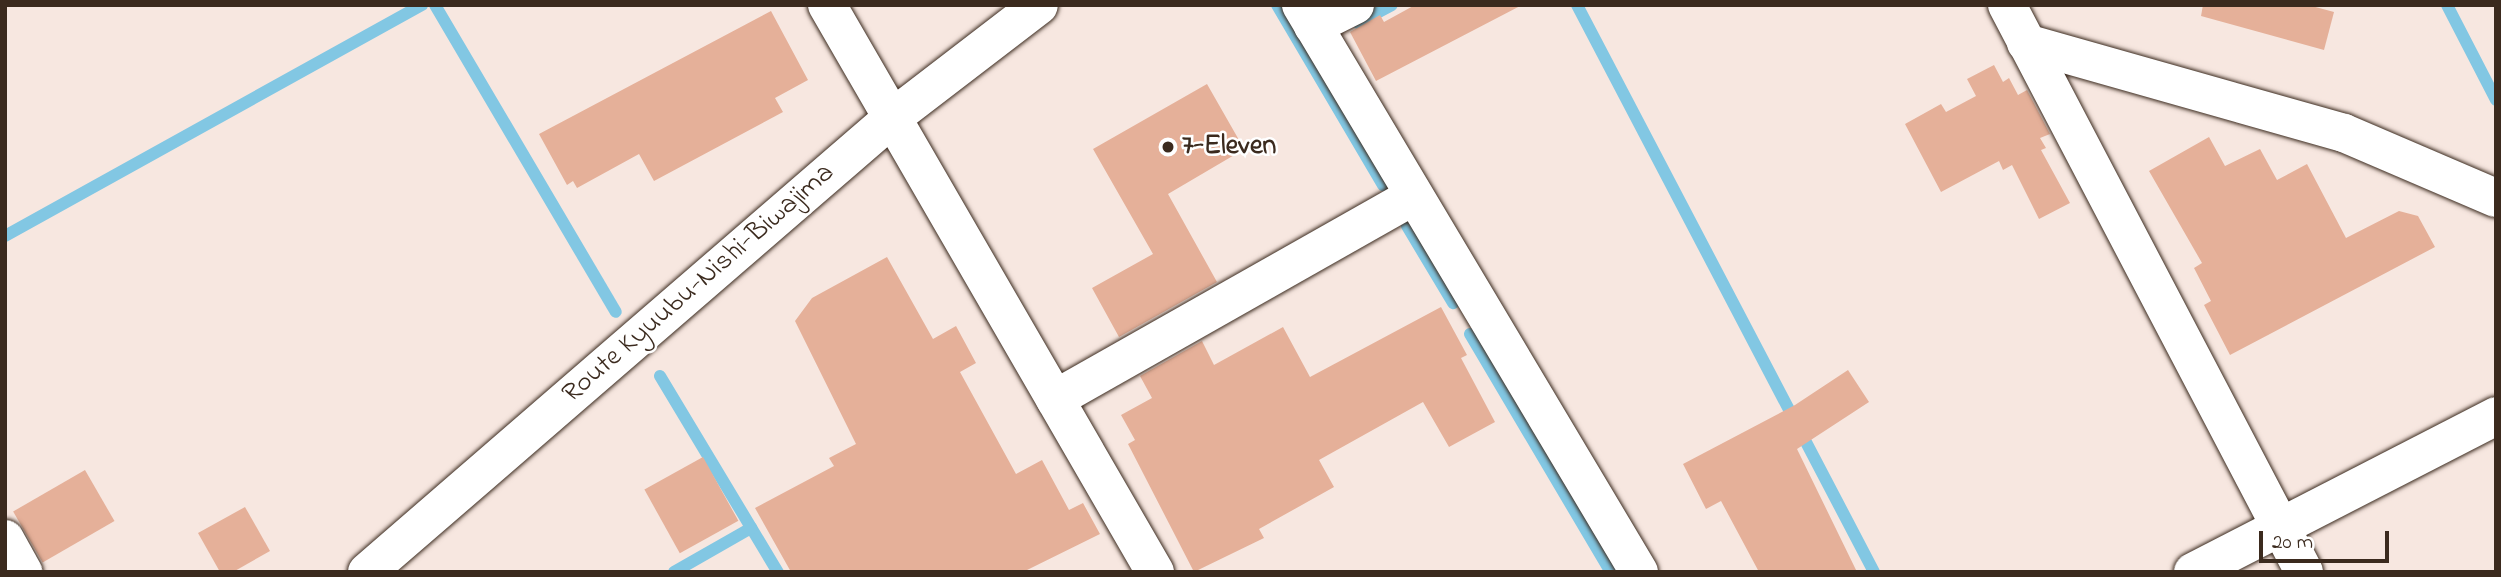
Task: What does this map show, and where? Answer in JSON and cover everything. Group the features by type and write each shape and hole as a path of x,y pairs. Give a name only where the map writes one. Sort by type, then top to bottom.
{"street":[{"path":"827,5 1155,572"},
{"name":"Route Kyuubu-Nishi-Biwajima","path":"366,572 892,118 1039,5"},
{"path":"1354,5 1307,16 1412,197 1639,572"},
{"path":"2007,5 2304,572"},
{"path":"2026,43 2344,133 2496,198"},
{"path":"1055,399 1412,197"},
{"path":"2193,572 2496,416"}],"building":[{"path":"1415,5 1522,5 1376,81 1350,32 1380,15 1384,22"},
{"path":"2203,5 2308,5 2334,12 2324,50 2201,16"},
{"path":"771,11 808,80 775,98 783,112 654,181 639,154 577,188 573,181 567,185 539,134"},
{"path":"1994,65 2003,82 2009,78 2018,95 2027,90 2050,134 2040,138 2046,148 2041,150 2070,203 2039,219 2012,165 2003,170 1999,161 1941,192 1905,124 1941,104 1946,112 1976,96 1967,79"},
{"path":"1207,84 1239,140 1231,145 1236,154 1168,194 1217,282 1119,337 1092,288 1153,254 1093,149"},
{"path":"2209,137 2225,166 2260,149 2277,180 2307,164 2346,238 2399,211 2418,216 2435,247 2230,355 2204,305 2211,301 2194,268 2202,263 2149,171"},
{"path":"887,257 933,339 956,326 976,363 960,372 1016,474 1042,460 1069,510 1083,503 1100,534 1023,572 791,572 755,508 834,466 829,458 856,444 795,321 812,298"},
{"path":"1441,307 1467,355 1461,358 1495,422 1449,447 1423,402 1319,460 1334,487 1259,529 1264,538 1194,572 1128,444 1135,440 1121,415 1152,398 1140,376 1202,341 1214,365 1283,327 1310,377"},
{"path":"1848,370 1869,402 1797,449 1857,572 1759,572 1721,501 1706,509 1683,464 1795,405"},
{"path":"703,457 738,521 680,553 644,489"},
{"path":"85,470 114,521 43,563 13,512"},
{"path":"245,507 270,551 233,572 220,572 198,533"}],"waterway":[{"path":"5,236 422,5"},
{"path":"435,5 616,312"},
{"path":"1277,5 1383,185"},
{"path":"1358,23 1392,5"},
{"path":"1577,5 1874,572"},
{"path":"2447,5 2496,100"},
{"path":"1407,226 1453,303"},
{"path":"1470,334 1611,572"},
{"path":"660,376 778,572"},
{"path":"674,572 751,528"}],"place":[{"name":"7-Eleven","path":"1168,147"}]}
